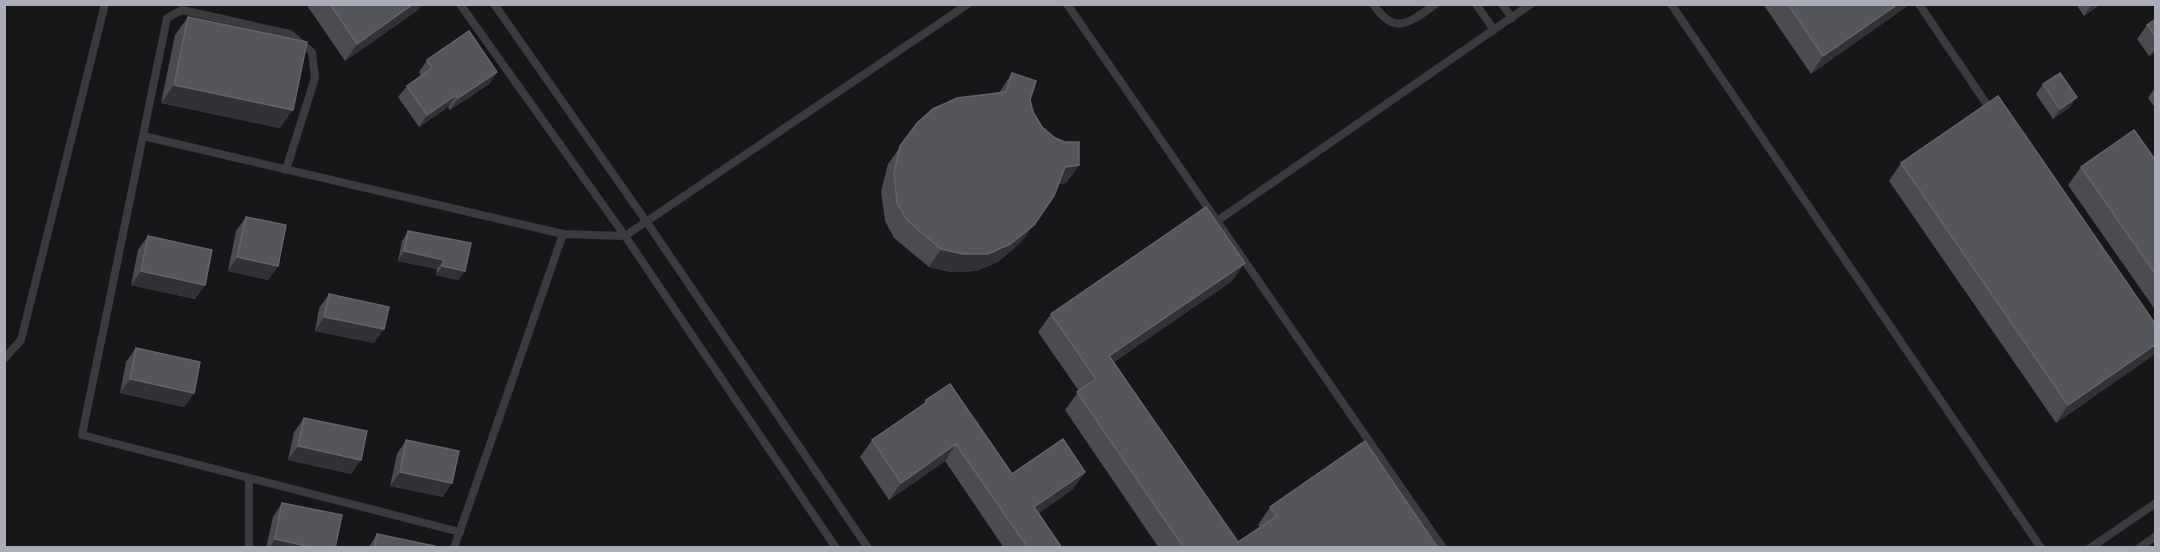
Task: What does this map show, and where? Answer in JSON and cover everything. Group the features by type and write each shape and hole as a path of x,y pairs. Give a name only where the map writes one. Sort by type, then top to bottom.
{"lane":[{"path":"4,359 11,354 21,340 105,4"},
{"path":"460,4 625,236 836,548"},
{"path":"494,4 646,221 868,548"},
{"path":"143,136 563,234 625,236 968,4"},
{"path":"1067,4 1443,548"},
{"path":"1373,4 1385,20 1402,25 1411,22 1436,4"},
{"path":"1476,4 1494,30"},
{"path":"1502,4 1512,18"},
{"path":"1217,221 1531,4"},
{"path":"1671,4 2041,548"},
{"path":"1918,4 1998,120"},
{"path":"286,170 315,78 312,52 290,33 182,10 167,18 82,435 460,532"},
{"path":"454,548 563,234"},
{"path":"249,478 249,548"},
{"path":"2090,548 2156,503"},
{"path":"2139,548 2156,536"}],"building":[{"path":"330,4 413,4 357,44"},
{"path":"1788,4 1898,4 1823,56"},
{"path":"188,17 307,42 293,110 174,85"},
{"path":"2156,19 2156,37 2147,25"},
{"path":"469,31 497,72 458,98 456,95 427,115 407,86 432,68 427,60"},
{"path":"1012,73 1036,81 1030,100 1033,112 1042,127 1055,138 1065,142 1079,142 1079,165 1065,167 1054,196 1034,225 1010,244 988,254 963,254 941,249 907,220 897,203 894,173 900,146 917,123 933,109 957,98 1006,92"},
{"path":"2060,73 2077,97 2060,109 2043,84"},
{"path":"1998,96 2156,325 2156,344 2068,405 1901,163"},
{"path":"2134,130 2156,161 2156,275 2081,167"},
{"path":"1206,207 1245,263 1109,356 1238,542 1277,516 1270,507 1365,441 1438,548 1184,548 1077,392 1096,379 1051,314"},
{"path":"246,217 286,225 278,266 237,257"},
{"path":"408,231 471,243 465,271 442,266 444,260 404,251"},
{"path":"148,236 212,250 205,285 141,271"},
{"path":"329,294 389,307 384,329 324,317"},
{"path":"136,348 200,362 194,393 130,379"},
{"path":"950,384 1012,474 1063,439 1085,472 1034,507 1062,548 1028,548 956,444 901,483 872,440"},
{"path":"304,418 367,431 361,460 298,446"},
{"path":"406,440 459,451 452,483 400,472"},
{"path":"282,503 342,515 335,548 315,548 275,539"},
{"path":"377,534 435,546 435,548 374,548"}]}
